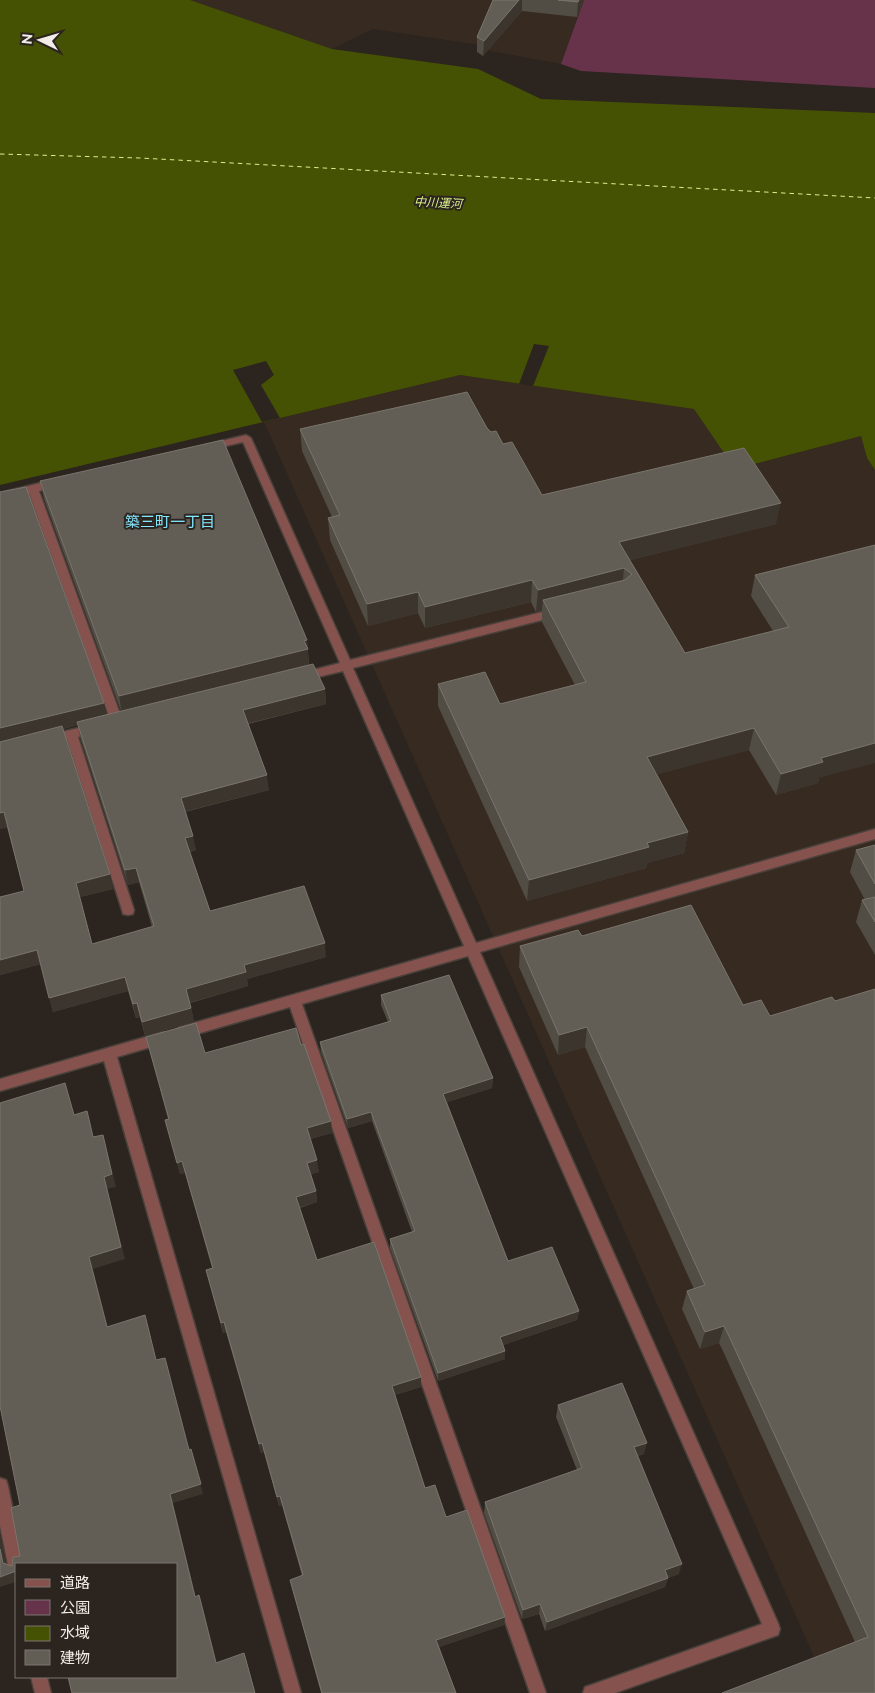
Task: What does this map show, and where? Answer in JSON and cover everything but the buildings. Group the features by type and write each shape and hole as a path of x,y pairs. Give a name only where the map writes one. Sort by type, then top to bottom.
{"street":[{"path":"197,450 246,438 772,1629 591,1693"},
{"path":"0,496 71,480"},
{"path":"33,489 122,721 36,742"},
{"path":"289,680 565,610"},
{"path":"71,734 128,910"},
{"path":"0,1085 875,834"},
{"path":"294,1000 538,1693"},
{"path":"109,1054 293,1693"},
{"path":"0,1486 16,1563"},
{"path":"39,1678 43,1693"}],"shaded area":[{"path":"190,0 584,0 561,64 490,51 486,46 373,29 332,49"},
{"path":"460,375 694,409 736,469 861,436 867,458 875,470 875,1693 815,1659 264,422"}],"green space":[{"path":"584,0 875,0 875,88 581,71 561,64"}],"water":[{"name":"中川運河","path":"0,0 190,0 332,49 478,69 541,99 875,113 875,470 867,458 861,436 735,469 694,409 460,375 0,485"}],"pier":[{"path":"534,344 549,346 533,386 519,384"},
{"path":"266,361 274,375 261,385 280,418 262,422 233,370"}],"ferry route":[{"path":"0,154 140,158 875,198"}],"district":[{"name":"築三町一丁目","path":"170,522"}]}
